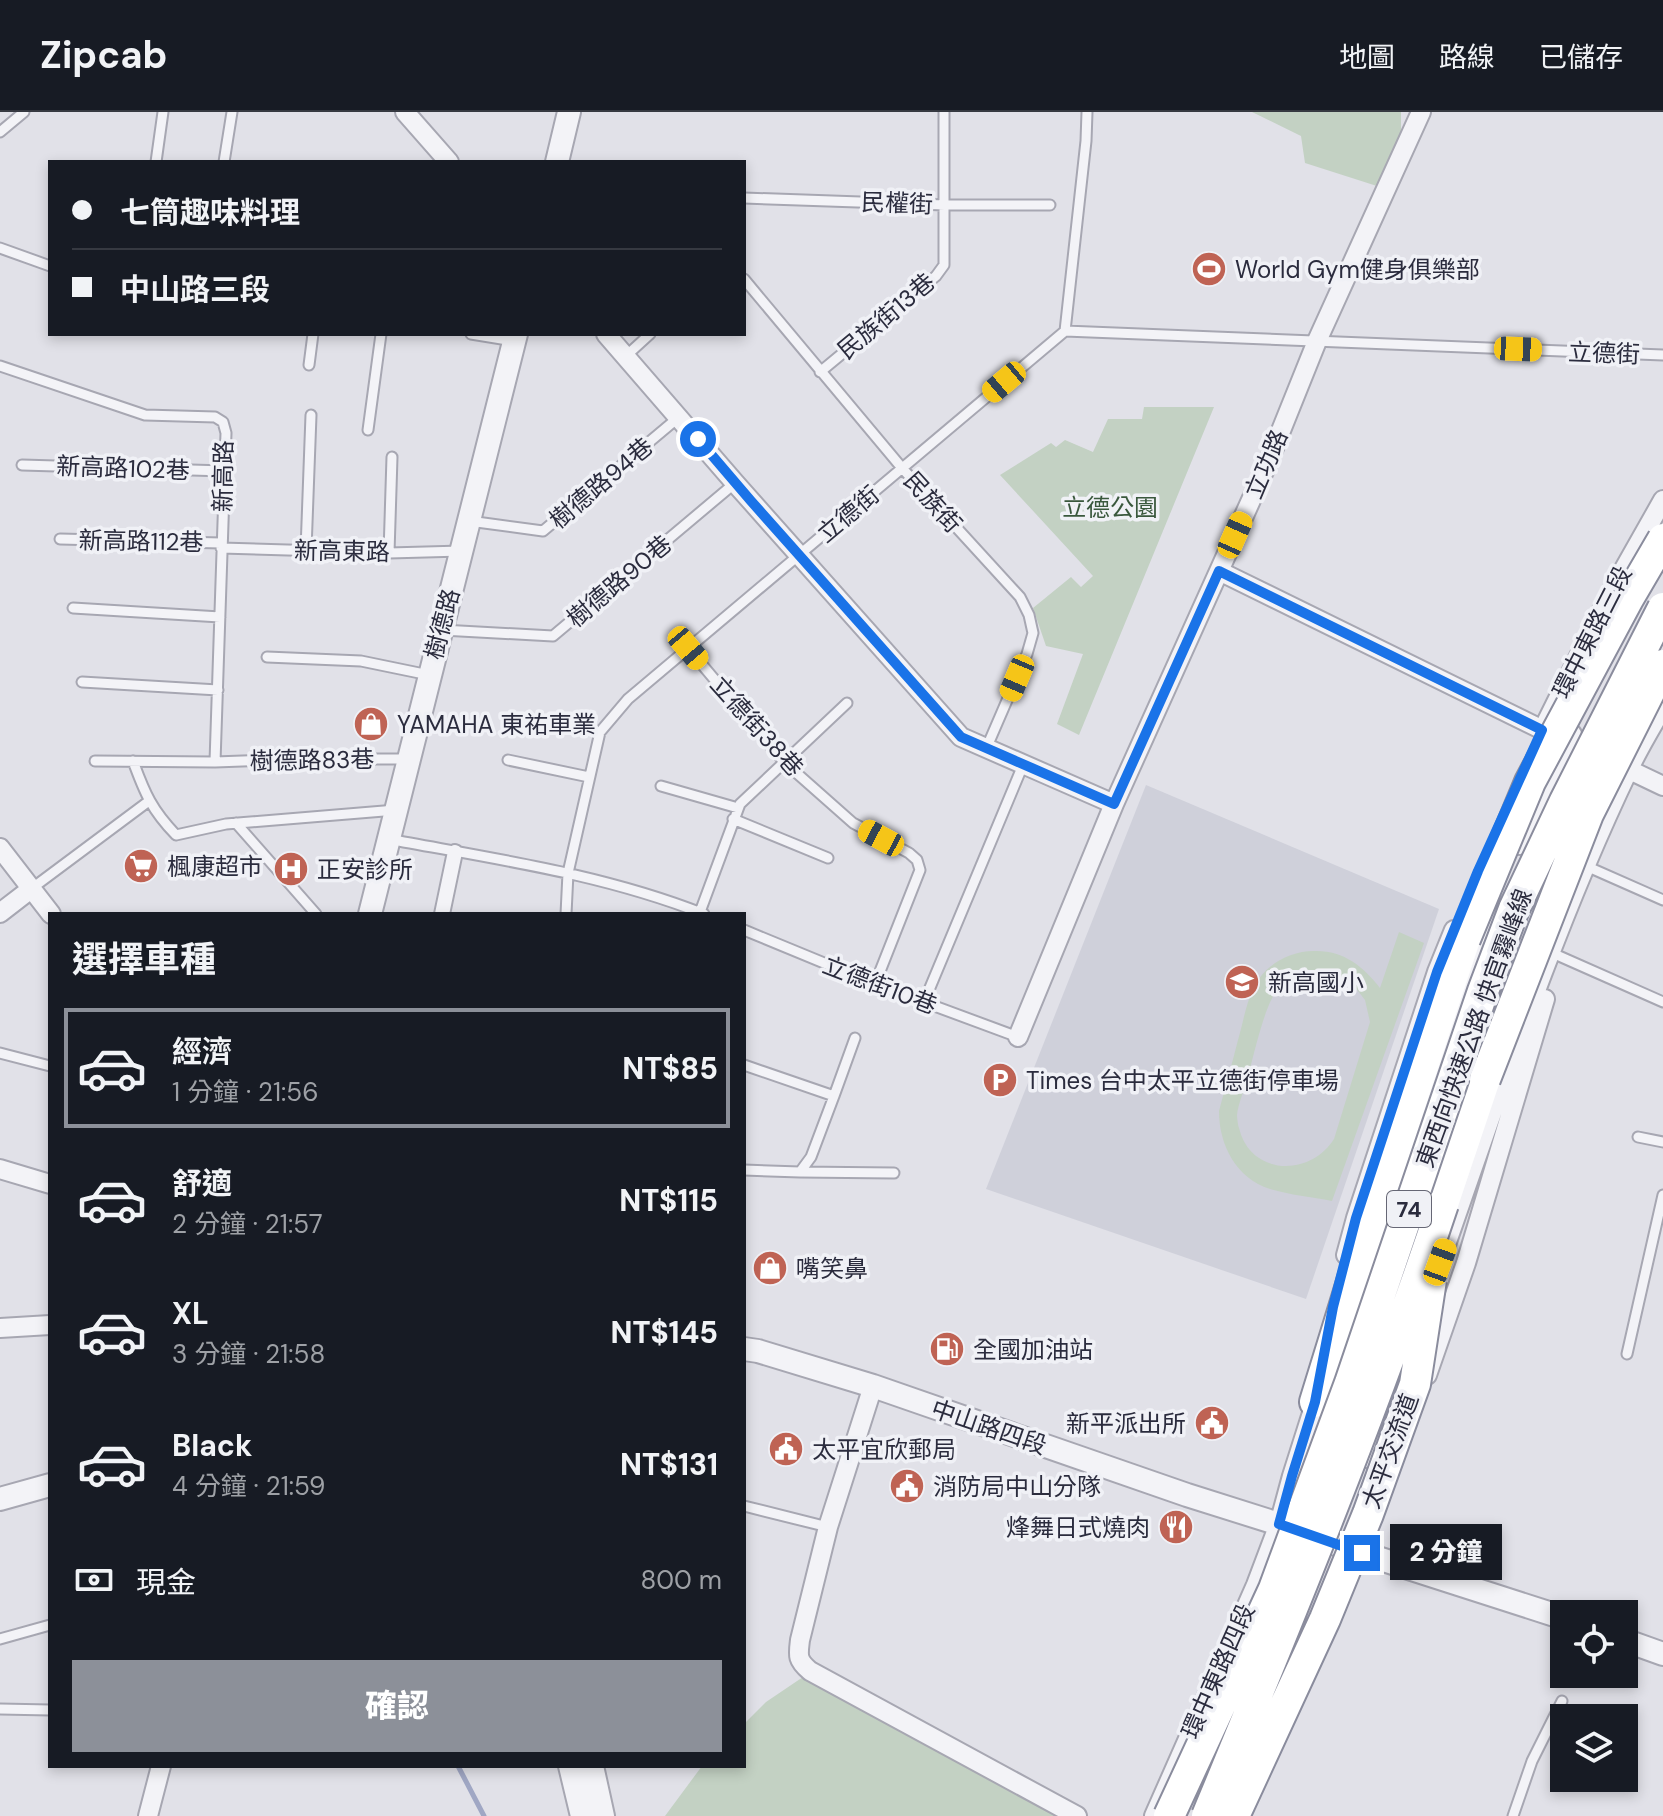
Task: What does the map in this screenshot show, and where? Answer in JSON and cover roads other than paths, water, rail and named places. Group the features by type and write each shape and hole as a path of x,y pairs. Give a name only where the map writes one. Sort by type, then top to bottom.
{"highway":[{"name":"74","path":"1315,1402 1465,939 1530,782 1663,539"},
{"name":"東西向快速公路 快官霧峰線","path":"1169,1816 1274,1589 1350,1383 1483,991 1514,909 1663,608"},
{"name":"東西向快速公路 快官霧峰線","path":"1206,1816 1303,1583 1420,1272 1485,1079 1588,814 1663,665"},
{"name":"太平交流道","path":"1234,1816 1325,1619 1368,1514 1415,1384 1443,1204"}],"street":[{"path":"405,112 447,160"},
{"path":"557,160 569,112"},
{"name":"立功路","path":"1018,1037 1114,804 1421,112"},
{"path":"608,336 961,737 1114,804"},
{"name":"樹德路","path":"370,912 515,337"},
{"name":"環中東路三段","path":"1315,1402 1333,1307 1356,1218 1437,972 1478,871 1542,730 1611,592 1663,500"},
{"name":"環中東路三段","path":"1279,1524 1315,1402 1385,1231 1501,883 1568,742 1663,564"},
{"path":"1219,571 1663,786"},
{"path":"1330,1543 1390,1402 1576,890 1628,770 1663,707"},
{"path":"0,848 49,912"},
{"path":"442,912 455,852"},
{"path":"0,913 31,889"},
{"path":"1242,1816 1362,1553 1414,1414 1466,1263 1576,890"},
{"path":"0,1169 48,1183"},
{"path":"0,1328 48,1325"},
{"name":"中山路四段","path":"746,1349 873,1386 1077,1458 1550,1613"},
{"path":"873,1386 828,1527 800,1640 798,1651 801,1664 1077,1816"},
{"path":"0,1499 48,1486"},
{"name":"環中東路四段","path":"1154,1816 1256,1585 1279,1524"},
{"name":"環中東路四段","path":"1206,1816 1330,1543"},
{"path":"1638,1645 1663,1654"},
{"path":"148,1816 160,1768"},
{"path":"570,1768 582,1816"},
{"path":"592,1768 603,1816"}],"lane":[{"path":"0,132 24,112"},
{"path":"156,160 163,112"},
{"path":"224,160 232,112"},
{"name":"民族街13巷","path":"820,372 936,276 944,265 944,112"},
{"path":"1065,331 1087,112"},
{"name":"民權街","path":"746,198 1050,205"},
{"path":"0,248 48,265"},
{"name":"民族街","path":"746,281 902,468 1020,597 1033,633 986,749"},
{"name":"立德街","path":"566,912 568,873 600,732 628,699 1065,331 1663,355"},
{"path":"309,365 313,336"},
{"path":"368,430 381,336"},
{"path":"627,355 648,336"},
{"name":"新高路","path":"0,366 145,415 215,417 223,422 226,433 215,762"},
{"path":"306,550 311,415"},
{"name":"樹德路94巷","path":"469,521 543,531 679,417"},
{"path":"389,553 392,457"},
{"name":"新高路102巷","path":"22,465 225,471"},
{"name":"樹德路90巷","path":"440,630 553,636 735,483"},
{"name":"新高路112巷","path":"60,539 221,546"},
{"name":"新高東路","path":"221,546 389,553 462,551"},
{"path":"73,608 220,617"},
{"name":"立德街38巷","path":"688,648 784,762 853,823 917,860 920,870 875,984"},
{"path":"267,657 361,661 429,675"},
{"path":"82,682 218,690"},
{"path":"702,912 738,808 847,703"},
{"name":"樹德路83巷","path":"95,761 409,759"},
{"path":"508,760 589,777"},
{"path":"133,761 149,801 176,835 236,823 396,810"},
{"path":"924,1002 1023,765"},
{"path":"661,786 738,808"},
{"path":"31,889 149,801"},
{"path":"733,819 828,858"},
{"path":"236,823 314,912"},
{"path":"388,839 568,873 637,890 699,912"},
{"path":"1586,866 1663,900"},
{"name":"立德街10巷","path":"746,931 875,984 1018,1037"},
{"path":"1559,956 1663,1002"},
{"path":"800,1172 811,1157 855,1038"},
{"path":"0,1053 48,1065"},
{"path":"746,1066 834,1096"},
{"path":"1638,1137 1663,1142"},
{"path":"746,1170 894,1173"},
{"path":"1627,1354 1663,1195"},
{"path":"746,1506 828,1527"},
{"path":"0,1639 48,1626"},
{"path":"1513,1816 1532,1761 1562,1701"},
{"path":"0,1709 48,1710"}],"waterway":[{"path":"459,1768 484,1816"}],"place":[{"name":"World Gym健身俱樂部","path":"1209,269"},
{"name":"YAMAHA 東祐車業","path":"371,724"},
{"name":"楓康超市","path":"141,866"},
{"name":"正安診所","path":"291,869"},
{"name":"新高國小","path":"1242,982"},
{"name":"Times 台中太平立德街停車場","path":"1000,1080"},
{"name":"嘴笑鼻","path":"770,1268"},
{"name":"全國加油站","path":"947,1349"},
{"name":"新平派出所","path":"1212,1423"},
{"name":"太平宜欣郵局","path":"786,1449"},
{"name":"消防局中山分隊","path":"907,1486"},
{"name":"烽舞日式燒肉","path":"1176,1527"}],"park label":[{"name":"立德公園","path":"1110,507"}]}
